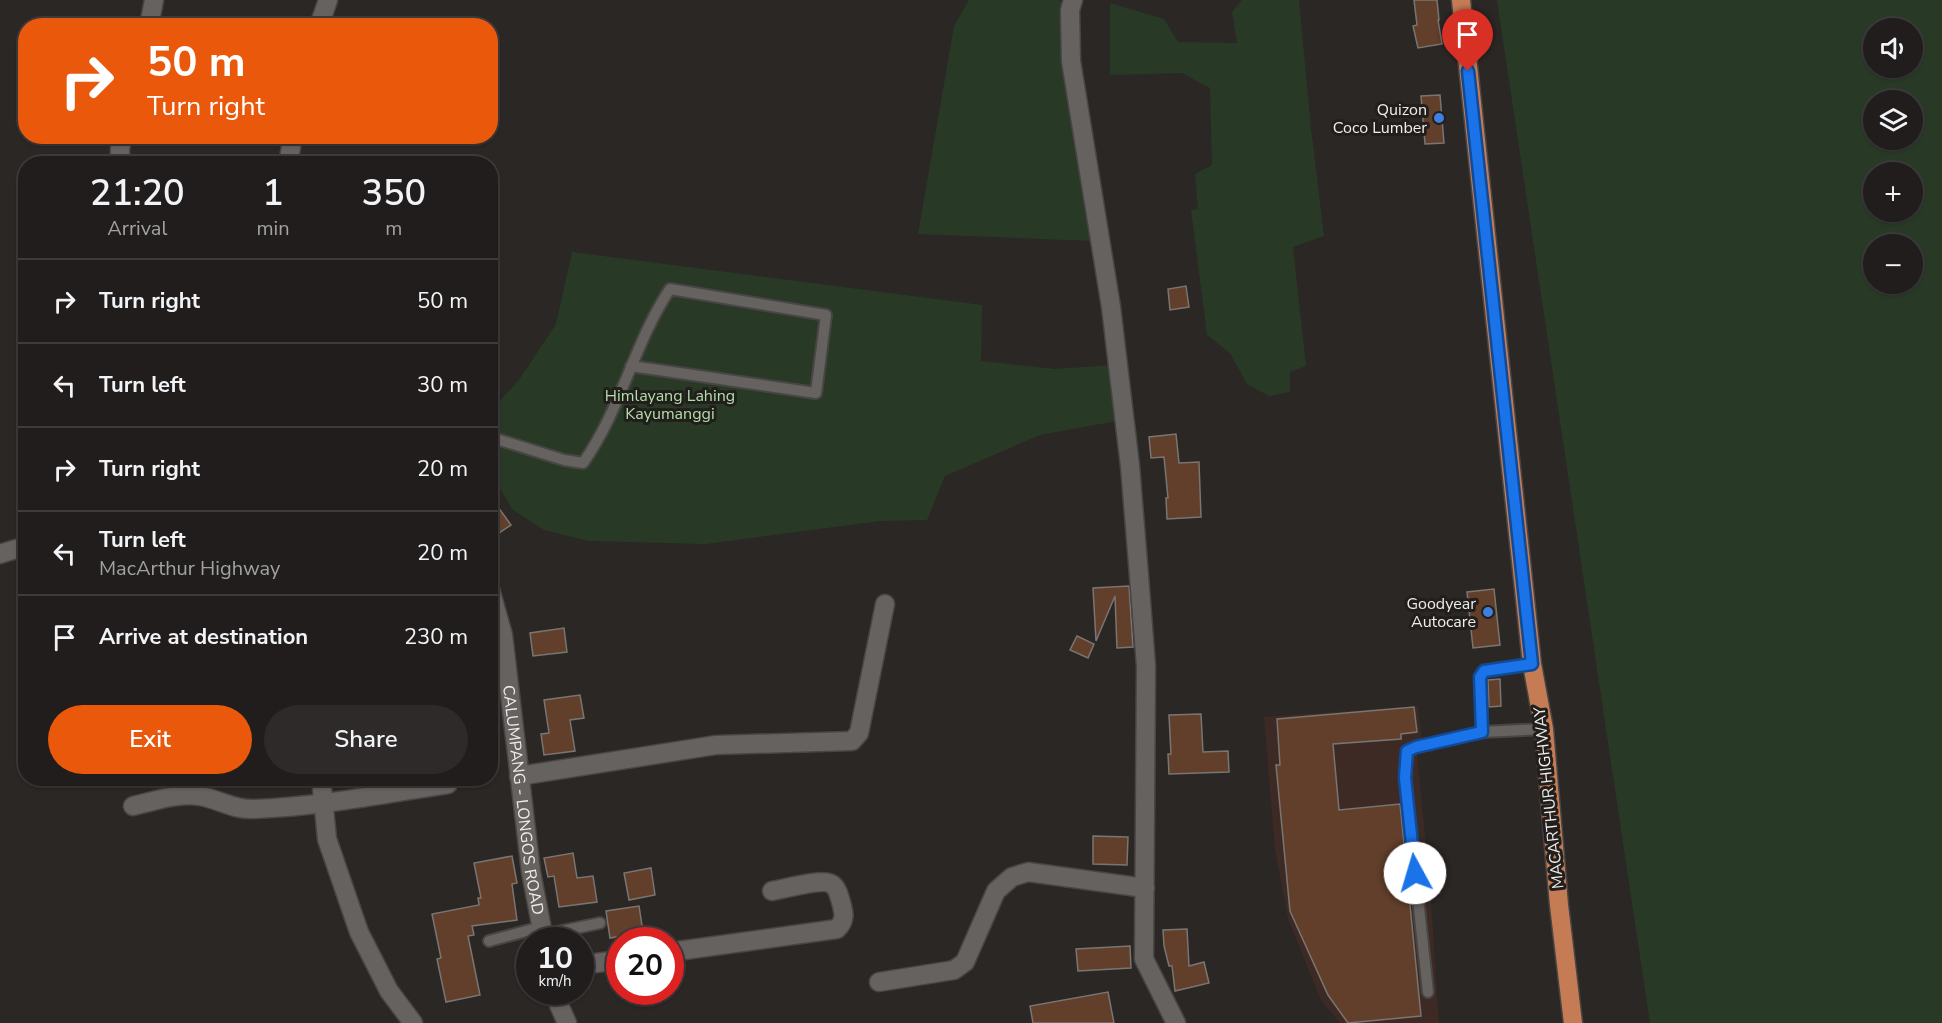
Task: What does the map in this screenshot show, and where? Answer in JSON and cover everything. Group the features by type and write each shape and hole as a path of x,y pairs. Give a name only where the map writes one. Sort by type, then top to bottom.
{"highway":[{"name":"MACARTHUR HIGHWAY","path":"1461,0 1532,664 1544,729 1559,905 1573,1023"}],"street":[{"path":"151,18 154,0"},
{"path":"322,18 328,0"},
{"path":"1072,0 1070,10 1071,61 1111,308 1130,466 1146,666 1144,959 1176,1023"},
{"path":"0,554 18,549"},
{"path":"519,776 716,745 852,741 859,733 885,604"},
{"name":"CALUMPANG - LONGOS ROAD","path":"498,617 503,635 531,872 542,927"},
{"path":"322,786 327,839 359,932 389,991 413,1023"},
{"path":"133,806 177,796 201,796 235,807 251,809 324,802 434,786"},
{"path":"879,982 954,970 965,962 996,891 1012,877 1028,872 1145,888"},
{"path":"684,950 837,928 843,922 845,914 838,890 832,883 823,881 772,891"},
{"path":"559,1005 567,1023"}],"lane":[{"path":"498,439 564,460 583,463 598,442 631,366 656,311 670,289 826,315 816,393 631,366"},
{"path":"1482,732 1481,674 1484,671 1532,664"},
{"path":"1428,992 1405,778 1407,751 1482,732 1544,729"},
{"path":"579,927 600,923"},
{"path":"489,941 516,938"}],"shaded area":[{"path":"1418,706 1422,743 1416,744 1430,887 1439,1023 1340,1023 1321,1000 1288,919 1275,850 1264,717"}],"green space":[{"path":"969,0 1058,0 1064,2 1095,241 918,234 954,26"},
{"path":"1242,0 1299,0 1324,236 1293,247 1306,366 1290,372 1290,392 1269,396 1247,384 1230,353 1207,335 1191,210 1198,209 1195,174 1212,165 1210,88 1182,73 1110,75 1110,3 1164,19 1178,42 1237,43 1232,12"},
{"path":"1497,0 1942,0 1942,1023 1650,1023"},
{"name":"Himlayang Lahing Kayumanggi","path":"572,252 982,305 981,361 1055,369 1112,365 1117,421 1040,435 945,476 927,520 880,521 706,544 588,541 544,530 512,509 498,484 498,403 519,380 556,324"}],"building":[{"path":"1414,0 1437,0 1442,44 1418,48 1413,26 1417,25"},
{"path":"1440,95 1444,143 1425,144 1421,96"},
{"path":"1186,286 1189,307 1170,310 1168,289"},
{"path":"1176,434 1179,463 1199,462 1201,517 1167,519 1166,498 1168,498 1164,457 1151,458 1149,437"},
{"path":"498,507 511,525 498,534"},
{"path":"1129,586 1133,647 1117,648 1115,596 1096,641 1093,588"},
{"path":"1494,589 1500,645 1473,648 1467,592"},
{"path":"564,628 567,652 533,656 530,633"},
{"path":"1077,636 1094,644 1088,658 1070,650"},
{"path":"1500,679 1501,706 1489,707 1488,680"},
{"path":"580,695 584,718 570,720 575,751 544,755 541,734 549,733 544,700"},
{"path":"1414,707 1417,732 1401,734 1401,739 1333,744 1339,810 1400,804 1421,1016 1348,1023 1328,995 1290,911 1276,765 1280,765 1277,719"},
{"path":"1201,714 1203,752 1228,751 1229,772 1169,774 1168,754 1171,754 1169,715"},
{"path":"1093,836 1128,837 1127,865 1093,864"},
{"path":"573,853 577,878 593,876 597,902 559,907 554,876 548,877 544,858"},
{"path":"512,856 517,883 512,884 517,920 472,926 474,935 468,936 480,995 446,1002 437,959 441,958 432,914 479,905 478,898 481,898 474,863"},
{"path":"651,868 655,895 629,900 624,873"},
{"path":"639,906 642,927 608,927 606,911"},
{"path":"1187,929 1189,966 1204,962 1209,983 1175,991 1172,966 1169,966 1164,946 1163,930"},
{"path":"1130,946 1131,968 1078,971 1076,949"},
{"path":"1108,992 1114,1023 1033,1023 1030,1006"}],"place":[{"name":"Quizon Coco Lumber","path":"1439,118"},
{"name":"Goodyear Autocare","path":"1488,612"}],"route":[{"path":"1415,873 1405,778 1407,751 1482,732 1481,674 1484,671 1532,664 1468,71"}]}
